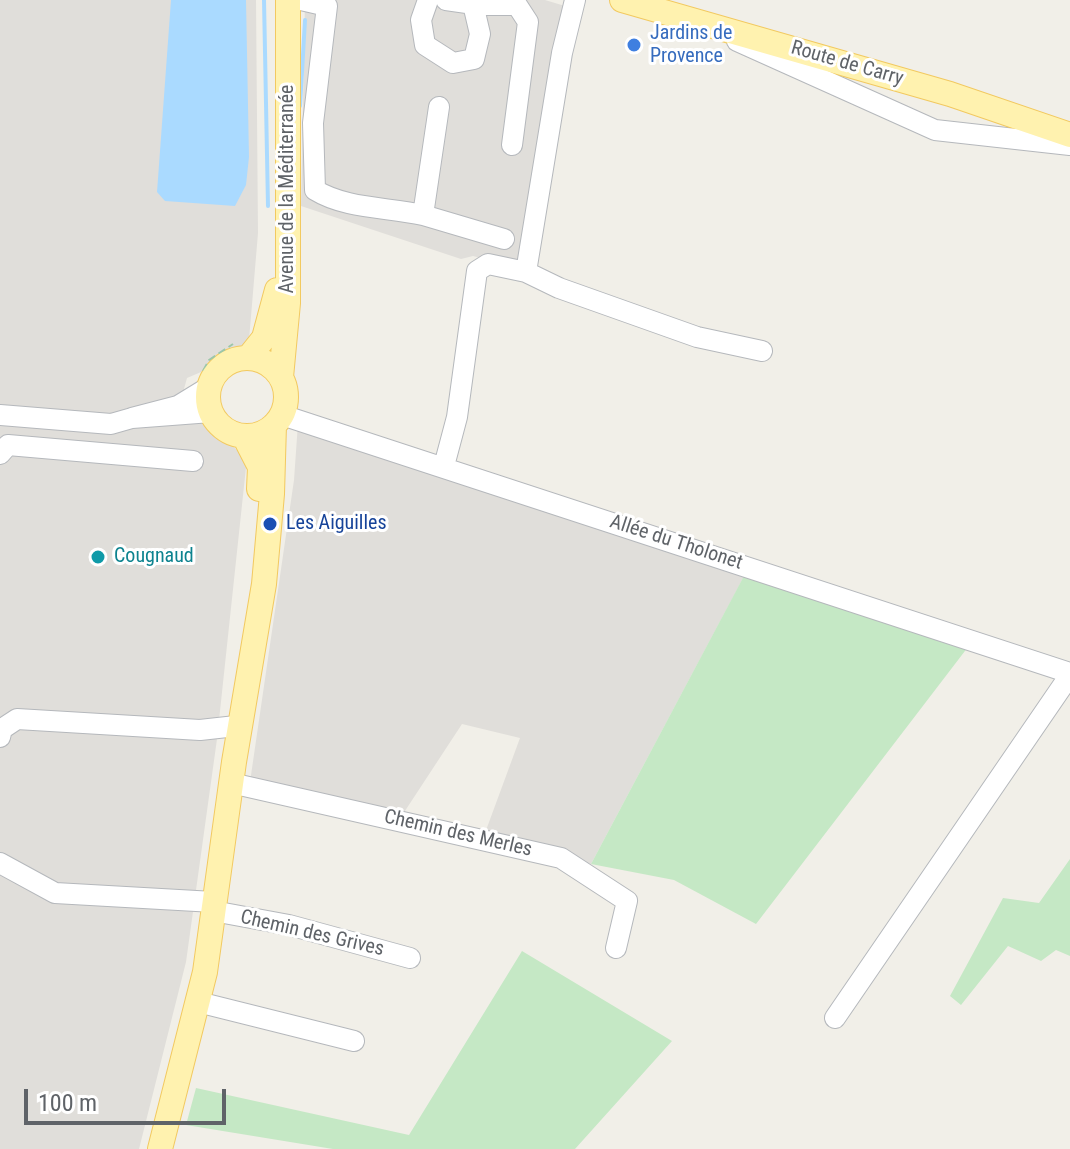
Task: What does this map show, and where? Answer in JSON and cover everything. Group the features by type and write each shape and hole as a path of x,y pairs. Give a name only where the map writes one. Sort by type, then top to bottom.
{"main road":[{"name":"Avenue de la Méditerranée","path":"244,349 264,338 277,300 277,0"},
{"name":"Avenue de la Méditerranée","path":"281,377 288,303 288,0"},
{"name":"Route de Carry","path":"622,0 950,94 1070,135"},
{"path":"160,1149 198,1002 264,584 278,420 285,389 281,377 244,349 205,382 211,412 227,431 244,436 263,432 278,420"},
{"path":"232,772 241,646 260,467 244,436"},
{"path":"148,1149 213,906"}],"street":[{"path":"301,0 328,3 313,123 315,190 335,202 376,205 423,215 504,239"},
{"path":"428,0 421,20 425,45 453,63 474,59 480,34 473,4"},
{"path":"446,0 517,5 528,22 512,145"},
{"path":"526,272 562,53 575,0"},
{"path":"693,21 935,130 1070,145"},
{"path":"423,215 439,107"},
{"path":"444,466 457,417 477,271 488,264 526,272 559,288 580,292 622,311 697,337 762,351"},
{"path":"2,418 111,424 178,406 205,382"},
{"path":"132,418 211,412"},
{"name":"Allée du Tholonet","path":"278,420 444,466 1070,674"},
{"path":"0,454 8,445 193,461"},
{"path":"835,1018 1070,674"},
{"path":"0,737 2,729 17,719 200,730 236,726"},
{"name":"Chemin des Merles","path":"232,772 561,858 627,901 616,948"},
{"name":"Chemin des Grives","path":"0,863 55,893 213,906 410,958"},
{"path":"198,1002 354,1041"}],"path":[{"path":"205,382 209,360 218,351 244,349"}],"shaded area":[{"path":"0,0 256,0 258,233 248,352 187,378 184,389 199,419 247,458 217,739 186,962 139,1149 0,1149"},
{"path":"305,0 545,0 565,6 521,269 473,256 461,259 301,206"},
{"path":"298,423 749,567 591,864 485,833 520,738 462,724 401,817 250,782 294,480"}],"green space":[{"path":"745,574 968,647 756,924 674,880 591,864"},
{"path":"1070,859 1070,956 1056,950 1041,961 1008,946 961,1005 950,996 1003,898 1039,903"},
{"path":"522,951 672,1041 575,1149 333,1149 186,1125 196,1088 409,1135"}],"water":[{"path":"171,0 246,0 249,157 246,185 235,206 165,201 157,192"}],"waterway":[{"path":"264,0 268,206"},
{"path":"300,106 305,20"}],"place":[{"name":"Jardins de Provence","path":"634,45"},
{"name":"Les Aiguilles","path":"270,524"},
{"name":"Cougnaud","path":"98,557"}]}
